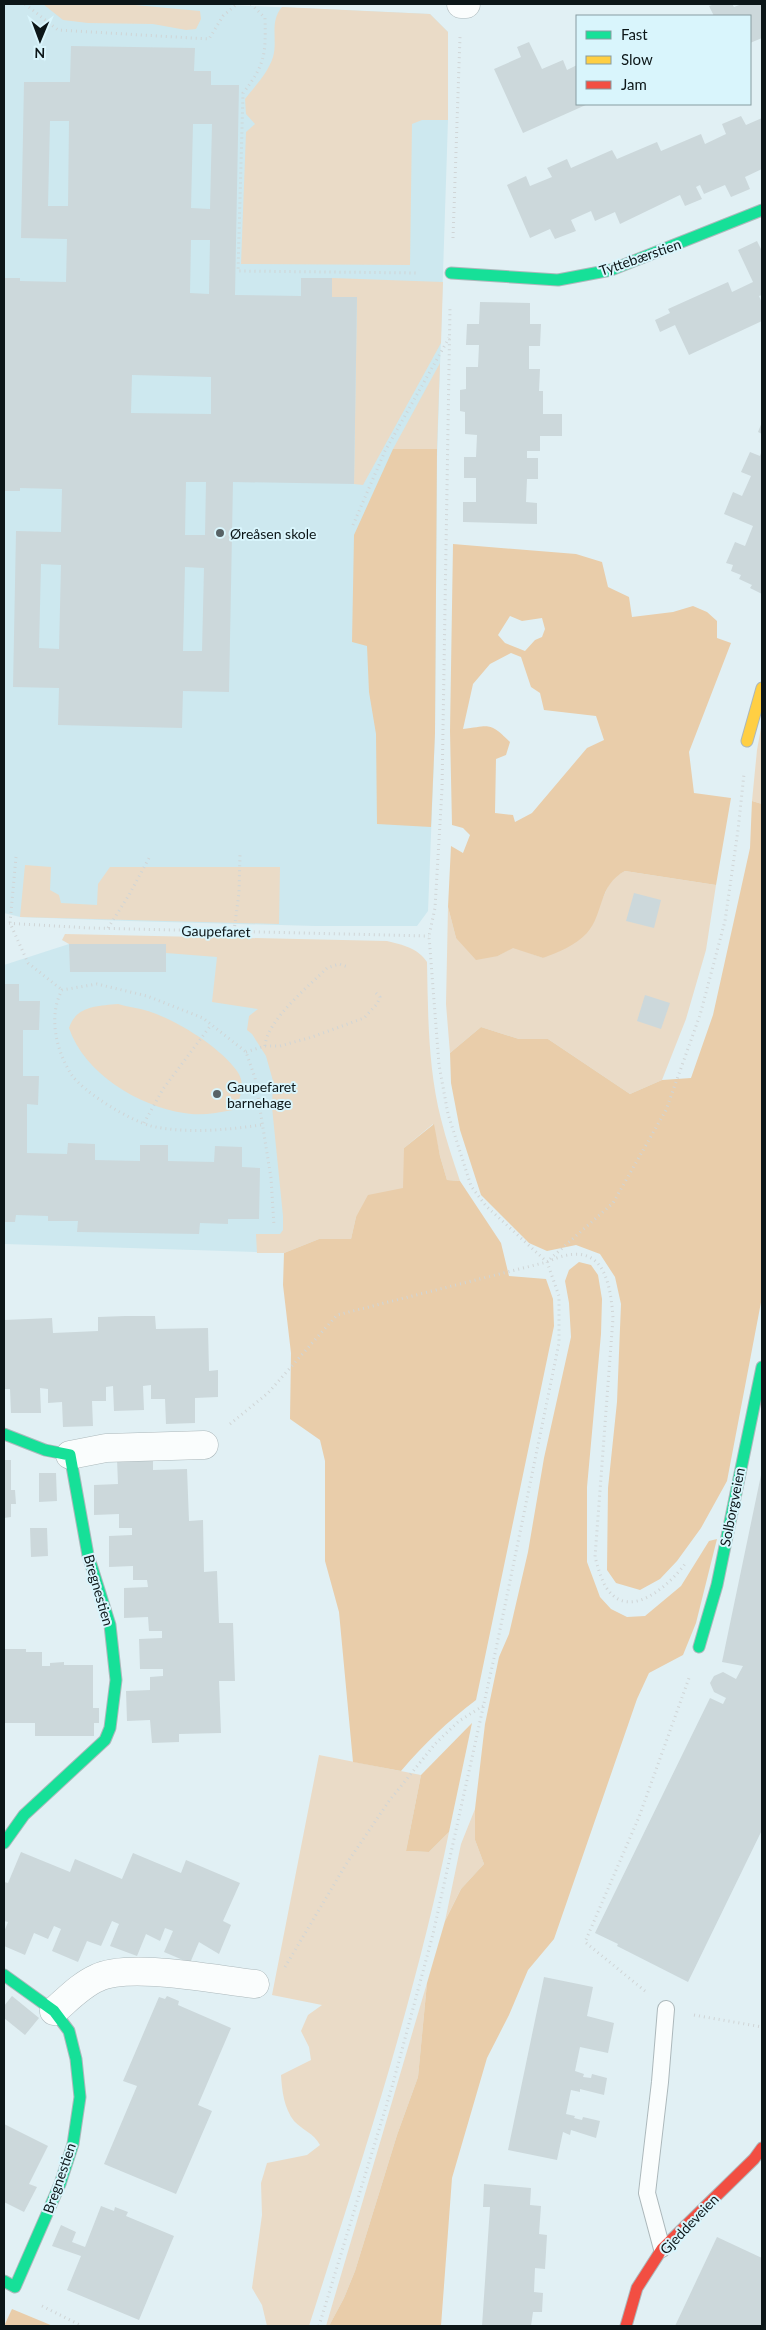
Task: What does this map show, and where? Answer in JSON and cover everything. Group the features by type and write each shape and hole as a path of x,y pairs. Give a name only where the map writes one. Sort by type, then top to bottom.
{"street":[{"path":"461,4 466,4"},
{"name":"Tyttebærstien","path":"451,273 558,280 611,270 762,210"},
{"path":"747,741 762,688"},
{"name":"Solborgveien","path":"699,1647 717,1585 735,1490 762,1367"},
{"path":"4,1434 45,1450 70,1455 106,1448 204,1445"},
{"name":"Bregnestien","path":"4,1843 24,1815 105,1740 110,1728 116,1680 110,1625 88,1555 70,1455"},
{"path":"54,2011 96,1978 113,1972 138,1971 255,1984"},
{"name":"Bregnestien","path":"4,1975 54,2011 69,2031 76,2059 80,2097 73,2144 60,2184 15,2287"},
{"name":"Gjeddeveien","path":"626,2326 637,2288 662,2249 759,2155"},
{"path":"4,2281 15,2287"}],"lane":[{"path":"662,2249 647,2193 660,2082 666,2009"}],"path":[{"path":"25,4 58,30 209,39 223,16 237,4"},
{"path":"250,4 265,18 266,32 263,60 258,73 242,93 238,271 451,273"},
{"path":"319,2326 392,2087 433,1934 559,1344 559,1296 547,1262 486,1206 471,1186 448,1114 439,1065 429,936 435,908 442,789 451,273 461,4"},
{"path":"353,526 385,450 450,338"},
{"path":"547,1262 613,1203 666,1110 700,1015 725,921 738,830 747,741"},
{"path":"234,931 240,854"},
{"path":"16,858 10,923 28,963 62,990 97,984 147,996 203,1018 246,1052 255,1078 261,1125 271,1178 274,1226"},
{"path":"107,928 129,895 149,858"},
{"name":"Gaupefaret","path":"4,923 107,928 429,936"},
{"path":"265,1046 266,1038 274,1023 328,968 339,964 348,967"},
{"path":"62,990 56,1002 56,1043 72,1075 108,1106 150,1125 196,1131 261,1125"},
{"path":"246,1052 265,1046 288,1044 364,1018 377,1004 380,997 376,993"},
{"path":"144,1123 164,1089 211,1025"},
{"path":"204,1445 268,1393 337,1316 547,1262 564,1254 584,1254 597,1260 608,1281 613,1318 595,1557 608,1590 620,1600 632,1601 647,1599 677,1575 688,1559"},
{"path":"699,1647 639,1817 585,1942 666,2009 762,2027"},
{"path":"255,1984 283,1971 345,1866 388,1801 435,1744 459,1720 483,1706"},
{"path":"15,2287 52,2312 82,2326"}],"shaded area":[{"name":"Øreåsen skole","path":"4,4 208,4 430,14 448,32 448,120 437,457 435,733 428,911 417,926 315,926 129,921 20,917 4,913"},
{"path":"43,4 135,5 200,11 201,19 196,29 186,30 153,24 88,23 63,20"},
{"path":"282,7 430,14 448,32 448,120 422,120 412,124 410,265 241,264 246,132 255,124 246,114 245,99 271,63 274,51 276,19"},
{"path":"332,278 443,282 441,343 363,485 354,484 357,297 332,297"},
{"path":"440,363 437,449 393,449"},
{"path":"393,449 437,449 435,733 431,827 377,824 376,734 369,692 367,646 352,642 354,535"},
{"path":"453,544 576,554 602,562 608,587 629,597 632,617 673,612 693,606 707,612 717,621 717,638 731,643 689,752 694,793 731,798 716,885 625,871 610,884 587,933 572,945 543,958 513,948 498,956 476,960 456,938 448,907 451,846 463,853 470,835 463,828 452,825 450,731","holes":["510,616 522,621 542,618 545,629 542,637 535,640 525,651 505,643 498,635","511,653 521,657 531,687 540,693 544,710 596,716 604,740 587,748 532,813 515,822 513,815 495,813 496,759 506,755 510,742 489,726 463,729 473,684 490,664"]},
{"path":"762,722 762,804 752,801"},
{"path":"752,801 762,804 762,1297 727,1481 701,1528 677,1561 660,1579 640,1590 616,1583 607,1570 608,1488 617,1402 621,1304 615,1277 600,1254 576,1245 547,1251 529,1243 481,1195 460,1130 451,1083 450,1053 481,1027 519,1039 548,1039 630,1094 662,1080 691,1078 713,1015 750,848"},
{"path":"25,865 51,867 50,890 59,895 61,903 97,905 98,884 110,867 280,867 279,924 20,917"},
{"path":"625,871 716,885 706,950 686,1019 662,1080 630,1094 548,1039 519,1039 481,1027 450,1053 446,1004 448,907 456,938 498,956 513,947 543,958 587,932 612,878"},
{"path":"65,934 387,941 415,950 427,962 429,1041 433,1080 443,1127 460,1181 447,1180 433,1124 404,1148 404,1188 356,1217 351,1239 319,1239 284,1253 257,1253 256,1234 280,1234 283,1230 272,1107 273,1081 266,1056 252,1034 247,1030 249,1016 258,1009 212,1002 217,957 166,953 165,944 69,944 62,940"},
{"name":"Gaupefaret barnehage","path":"69,944 339,948 284,1253 4,1244 4,965"},
{"path":"118,1004 159,1015 184,1027 219,1052 240,1076 242,1086 240,1096 233,1110 196,1114 166,1109 131,1095 100,1073 76,1044 69,1028 77,1015 88,1008"},
{"path":"434,1124 447,1180 460,1181 501,1243 509,1276 546,1279 553,1299 554,1326 476,1700 437,1733 401,1771 353,1762 339,1612 325,1561 325,1461 320,1440 290,1419 291,1353 283,1285 284,1253 319,1239 351,1239 356,1217 368,1195 403,1188 404,1148"},
{"path":"579,1262 591,1265 598,1275 602,1299 601,1334 587,1487 587,1562 600,1597 611,1609 627,1617 645,1616 681,1586 709,1541 717,1539 696,1623 683,1655 649,1673 637,1699 554,1939 528,1970 509,2015 487,2058 452,2178 441,2326 329,2326 344,2298 355,2271 397,2135 418,2077 427,1983 445,1921 461,1889 484,1864 475,1840 475,1809 485,1724 499,1657 509,1634 528,1552 544,1458 571,1337 569,1303 565,1281 569,1270"},
{"path":"472,1723 449,1832 429,1852 406,1851 421,1775"},
{"path":"319,1755 421,1775 406,1851 429,1852 449,1832 420,1957 386,2081 309,2326 267,2326 262,2305 252,2288 262,2215 261,2183 267,2163 307,2155 320,2145 315,2137 294,2121 288,2111 284,2099 281,2075 311,2060 309,2047 301,2031 308,2015 322,2005 272,1995"},
{"path":"475,1809 475,1840 484,1864 461,1889 445,1921 461,1844"},
{"path":"427,1983 418,2077 397,2135 355,2271 344,2298 329,2326 326,2326"},
{"path":"12,2309 53,2326 4,2326"}],"building":[{"path":"732,4 734,7 742,4 762,4 762,38 751,43 751,15 714,15 709,6"},
{"path":"529,42 542,69 563,60 567,70 576,66 576,105 586,105 523,133 494,69 521,57 517,47"},
{"path":"71,46 195,48 194,71 211,71 211,85 239,85 235,295 301,296 301,278 332,278 332,297 357,297 354,484 233,482 229,692 183,691 182,728 58,725 59,688 13,687 16,531 61,532 62,489 20,488 20,491 4,491 4,278 20,278 20,281 66,282 67,239 21,238 24,82 70,82","holes":["50,121 69,121 68,206 48,206","193,124 212,124 210,209 191,208","191,240 210,240 209,294 190,293","132,375 211,377 211,414 131,413","186,482 206,482 205,535 185,535","41,564 61,565 59,649 39,648","185,567 204,568 202,651 183,651"]},
{"path":"741,116 746,125 762,118 762,169 745,177 750,189 731,197 725,185 704,194 700,185 696,187 702,199 685,206 680,195 620,224 615,212 595,221 591,211 571,220 576,231 555,239 550,229 530,238 507,185 526,176 530,186 552,177 547,168 567,159 571,168 612,150 617,159 657,142 661,151 701,134 705,144 726,134 722,124"},
{"path":"757,241 762,251 762,295 759,296 762,303 762,321 689,355 675,325 660,332 655,320 670,313 668,309 728,282 732,292 753,282 738,250"},
{"path":"480,302 530,303 530,324 541,324 540,346 529,346 529,369 540,369 539,391 543,391 543,414 562,414 562,436 540,436 540,451 527,451 527,458 538,458 538,479 527,479 526,502 537,503 537,524 463,522 463,502 476,502 476,478 464,478 464,457 476,457 477,435 465,434 465,412 460,411 460,390 466,389 466,367 478,367 479,345 466,345 467,324 479,324"},
{"path":"762,422 762,434 758,432"},
{"path":"762,450 762,594 750,588 752,585 739,579 741,575 731,571 733,565 726,563 735,542 745,546 753,526 724,514 733,492 742,496 751,476 741,472 750,452 760,456"},
{"path":"634,893 661,900 654,928 626,921"},
{"path":"69,944 166,944 166,972 70,972"},
{"path":"4,984 19,984 19,1001 40,1001 39,1030 23,1030 23,1076 39,1076 38,1105 27,1104 27,1153 67,1154 68,1143 95,1144 95,1160 140,1161 140,1145 168,1145 168,1161 214,1162 215,1146 242,1147 242,1167 260,1168 259,1219 228,1219 228,1224 200,1223 199,1234 77,1232 78,1221 48,1221 48,1216 16,1215 15,1222 4,1222"},
{"path":"645,995 670,1003 661,1029 637,1021"},
{"path":"155,1316 156,1329 208,1328 209,1371 218,1370 218,1397 195,1398 195,1423 166,1424 165,1399 151,1399 151,1385 143,1386 144,1410 114,1411 113,1386 106,1387 106,1401 92,1401 93,1426 63,1427 62,1402 48,1403 48,1389 40,1388 41,1413 11,1413 10,1389 4,1389 4,1320 52,1318 53,1333 98,1331 98,1317"},
{"path":"153,1457 153,1470 187,1469 189,1521 203,1520 204,1572 217,1571 219,1623 233,1623 235,1681 219,1681 221,1733 179,1734 179,1742 152,1743 150,1720 127,1721 126,1691 150,1690 150,1677 163,1676 163,1669 140,1669 139,1639 162,1638 162,1631 149,1631 148,1617 124,1618 124,1588 148,1587 147,1580 133,1580 133,1566 109,1567 109,1536 132,1535 132,1528 119,1528 119,1514 94,1515 94,1485 118,1484 117,1459"},
{"path":"4,1460 11,1460 11,1490 15,1490 16,1504 11,1504 11,1517 4,1518"},
{"path":"39,1473 56,1473 57,1501 39,1502"},
{"path":"761,1475 762,1830 688,1982 595,1933 710,1698 723,1704 726,1698 714,1692 710,1683 714,1676 723,1672 736,1679 743,1666 722,1662"},
{"path":"30,1528 47,1528 48,1556 31,1557"},
{"path":"4,1649 26,1649 26,1652 42,1652 42,1666 50,1666 50,1663 64,1662 64,1665 93,1665 93,1708 99,1708 99,1723 94,1723 94,1736 35,1736 35,1723 4,1723"},
{"path":"21,1852 70,1872 75,1859 122,1879 133,1853 181,1873 186,1860 240,1883 223,1921 231,1925 219,1954 199,1942 190,1963 164,1952 173,1931 165,1928 160,1941 146,1934 137,1956 110,1946 119,1924 112,1921 101,1946 87,1941 78,1962 52,1951 61,1929 54,1926 48,1939 34,1933 25,1955 4,1946 4,1932 8,1922 4,1921 4,1882 8,1883"},
{"path":"544,1977 593,1987 587,2016 614,2023 608,2053 580,2047 575,2071 584,2074 583,2077 591,2078 592,2074 607,2078 604,2095 580,2089 580,2092 571,2090 566,2114 582,2120 583,2117 600,2121 596,2138 571,2130 570,2135 563,2132 557,2160 508,2150"},
{"path":"12,1996 39,2018 25,2035 4,2018 4,2006"},
{"path":"167,1996 179,2001 178,2005 231,2028 198,2105 212,2111 176,2194 104,2164 137,2086 123,2081 159,1997 165,1999"},
{"path":"4,2124 48,2146 29,2184 37,2187 24,2212 4,2202"},
{"path":"484,2184 531,2188 530,2205 541,2206 539,2234 547,2235 545,2269 535,2268 534,2292 543,2293 542,2312 533,2312 531,2326 482,2326 490,2207 483,2207"},
{"path":"101,2206 114,2211 115,2207 128,2212 126,2216 174,2236 139,2320 67,2290 81,2256 52,2246 61,2225 76,2232 72,2242 85,2247"},
{"path":"717,2237 762,2258 762,2326 675,2326"}],"traffic: fast":[{"path":"451,273 558,280 611,270 762,210"},
{"path":"699,1647 717,1585 762,1367"},
{"path":"4,1434 45,1450 70,1455 88,1555 110,1625 116,1680 110,1728 105,1740 24,1815 4,1843"},
{"path":"4,1975 54,2011 69,2031 76,2059 80,2097 73,2144 60,2184 15,2287 4,2281"}],"traffic: slow":[{"path":"747,741 762,688"}],"traffic: jam":[{"path":"626,2326 637,2288 662,2249 754,2159 762,2148"}],"place":[{"name":"Øreåsen skole","path":"220,533"},
{"name":"Gaupefaret barnehage","path":"217,1094"}]}
